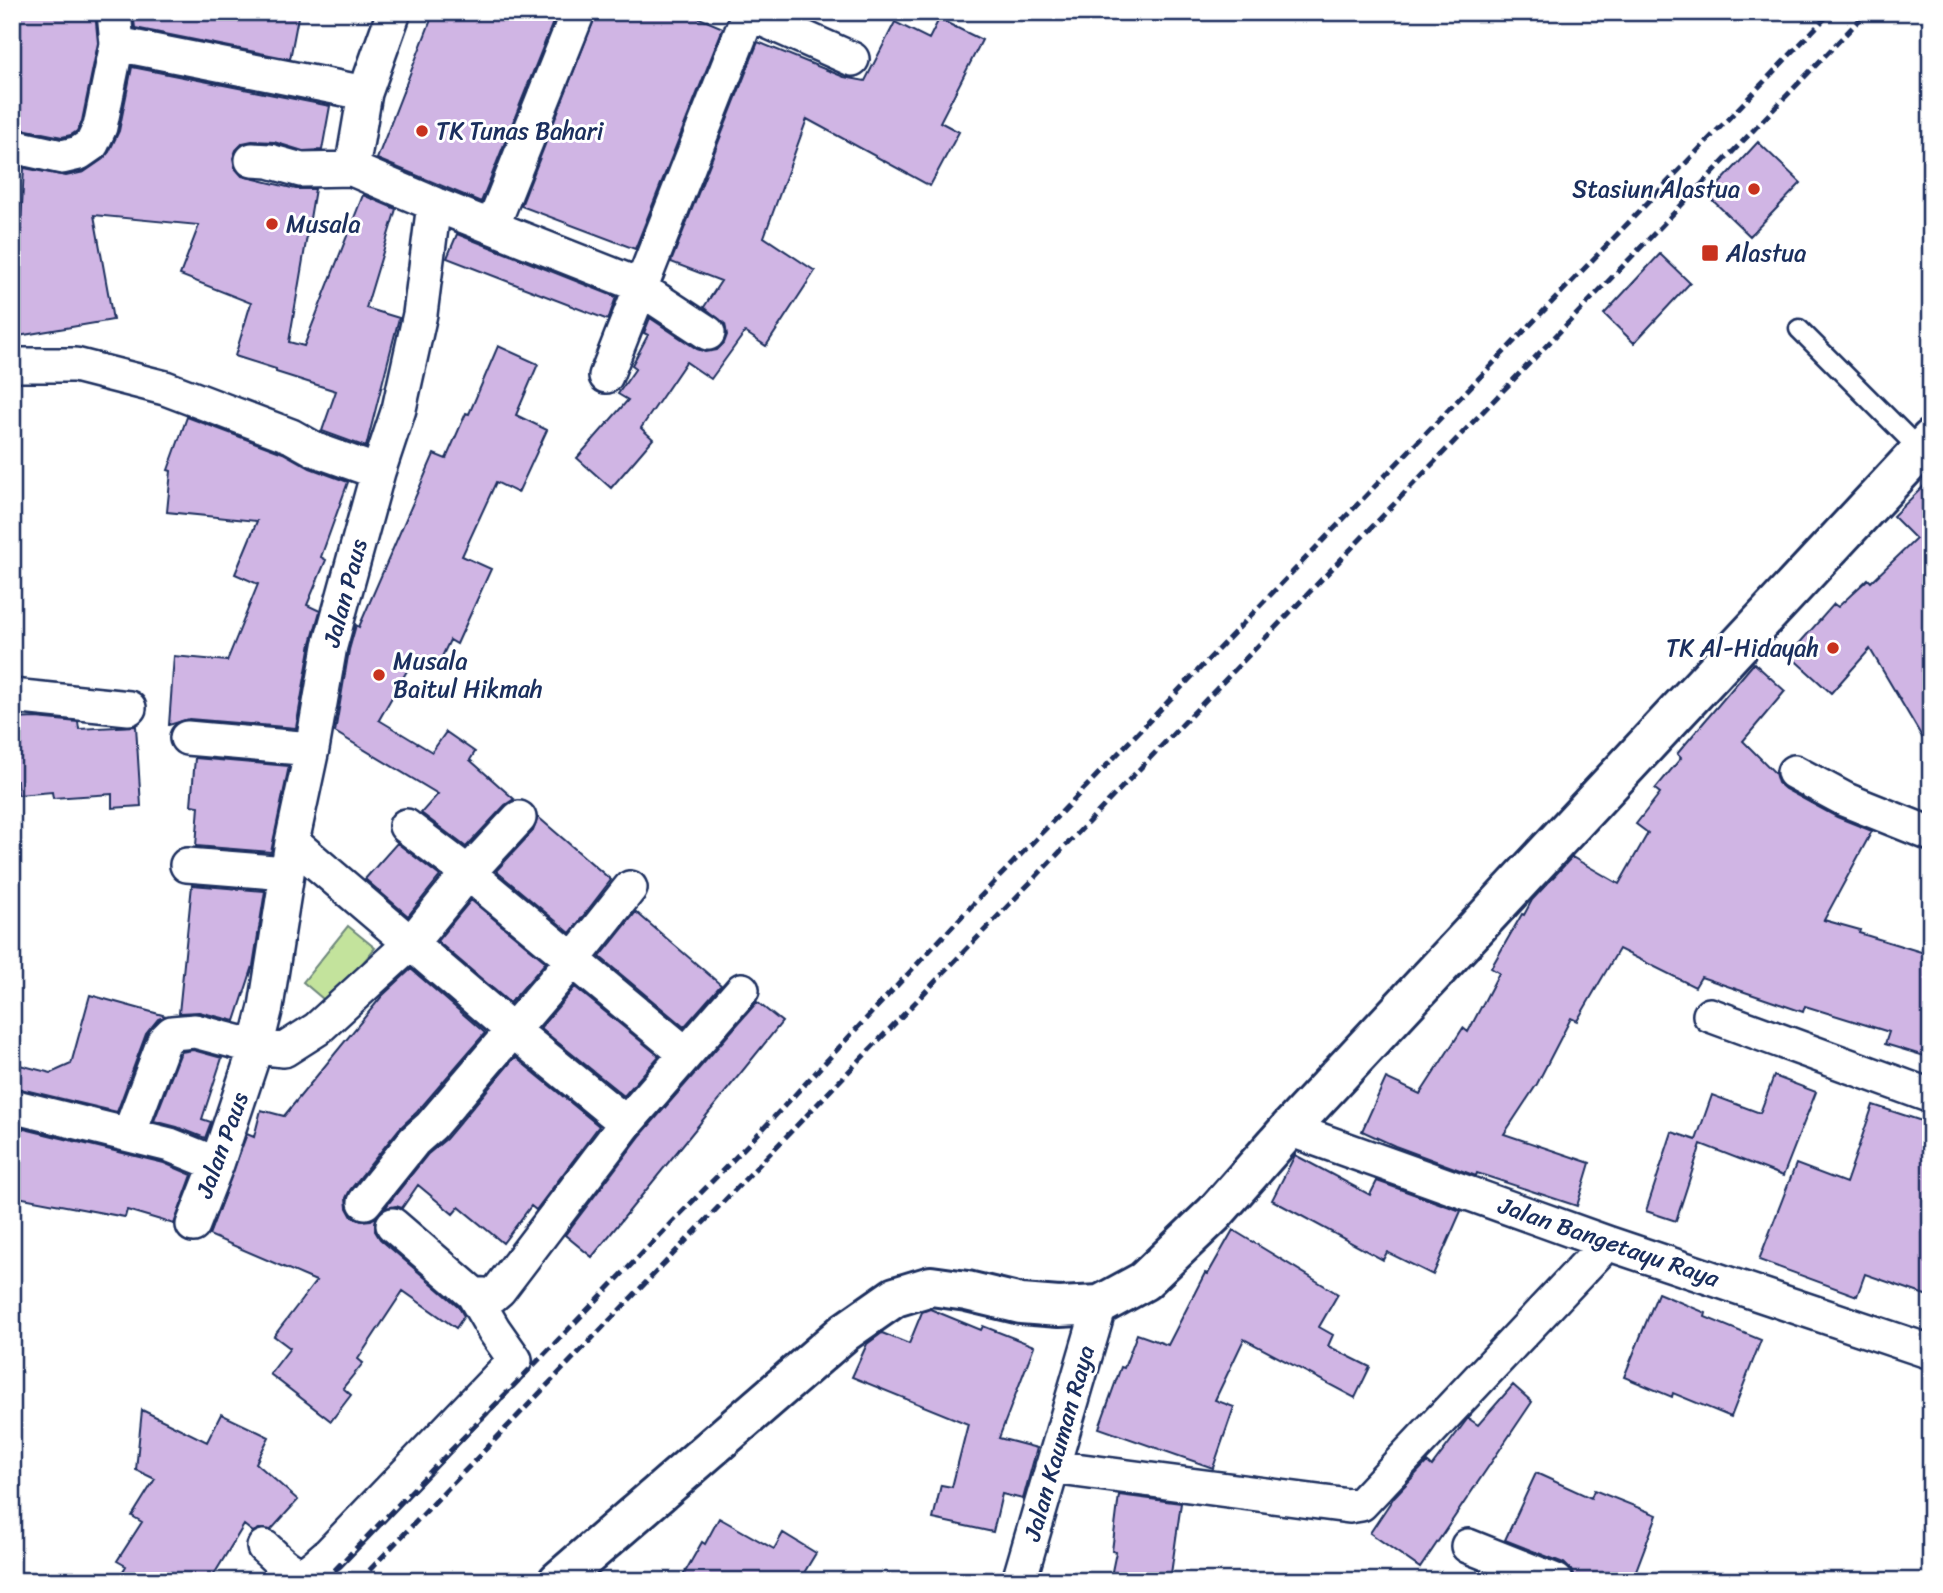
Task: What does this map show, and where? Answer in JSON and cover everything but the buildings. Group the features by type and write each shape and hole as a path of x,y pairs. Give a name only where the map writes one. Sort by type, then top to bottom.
{"street":[{"path":"352,169 365,93 394,12"},
{"path":"492,227 578,12"},
{"path":"606,376 747,13 852,59"},
{"path":"12,146 62,157 79,153 92,144 100,127 116,28 365,93"},
{"path":"253,160 269,161 301,170 352,169 641,287 708,333"},
{"name":"Jalan Paus","path":"193,1226 256,1047 266,1007 289,858 330,646 378,472 399,409 420,314 434,204"},
{"path":"12,365 75,365 165,388 291,436 316,450 378,472"},
{"path":"558,1581 845,1332 895,1297 931,1286 967,1291 1021,1304 1059,1307 1100,1305 1144,1281 1214,1214 1289,1129 1925,444"},
{"path":"12,696 129,708"},
{"path":"187,738 312,750"},
{"path":"1794,772 1846,800 1931,834"},
{"path":"129,1134 164,1041 172,1033 195,1031 256,1047 284,1049 317,1029 411,943 468,873 519,818"},
{"path":"405,826 468,873 686,1054"},
{"path":"187,865 289,858 411,943 626,1123"},
{"path":"365,1202 414,1141 431,1126 572,961 630,888"},
{"path":"473,1294 492,1296 499,1290 626,1123 742,990"},
{"path":"1710,1015 1931,1096"},
{"path":"12,1106 170,1145 217,1164"},
{"name":"Jalan Bangetayu Raya","path":"1289,1129 1607,1243 1931,1352"},
{"path":"264,1547 297,1573 307,1572 329,1554 515,1360 473,1294 393,1225"},
{"path":"1052,1467 1349,1506 1361,1504 1607,1243"},
{"name":"Jalan Kauman Raya","path":"1019,1581 1100,1305"},
{"path":"1468,1546 1556,1581"}],"lane":[{"path":"1799,329 1925,444"}],"green space":[{"path":"348,926 375,948 329,1004 303,982"}],"railway":[{"path":"324,1581 760,1132 979,898 1831,12"},
{"path":"359,1581 1867,12"}],"place":[{"name":"TK Tunas Bahari","path":"422,131"},
{"name":"Stasiun Alastua","path":"1754,189"},
{"name":"Musala","path":"272,224"},
{"name":"Alastua","path":"1710,253"},
{"name":"TK Al-Hidayah","path":"1833,648"},
{"name":"Musala Baitul Hikmah","path":"379,675"}]}
